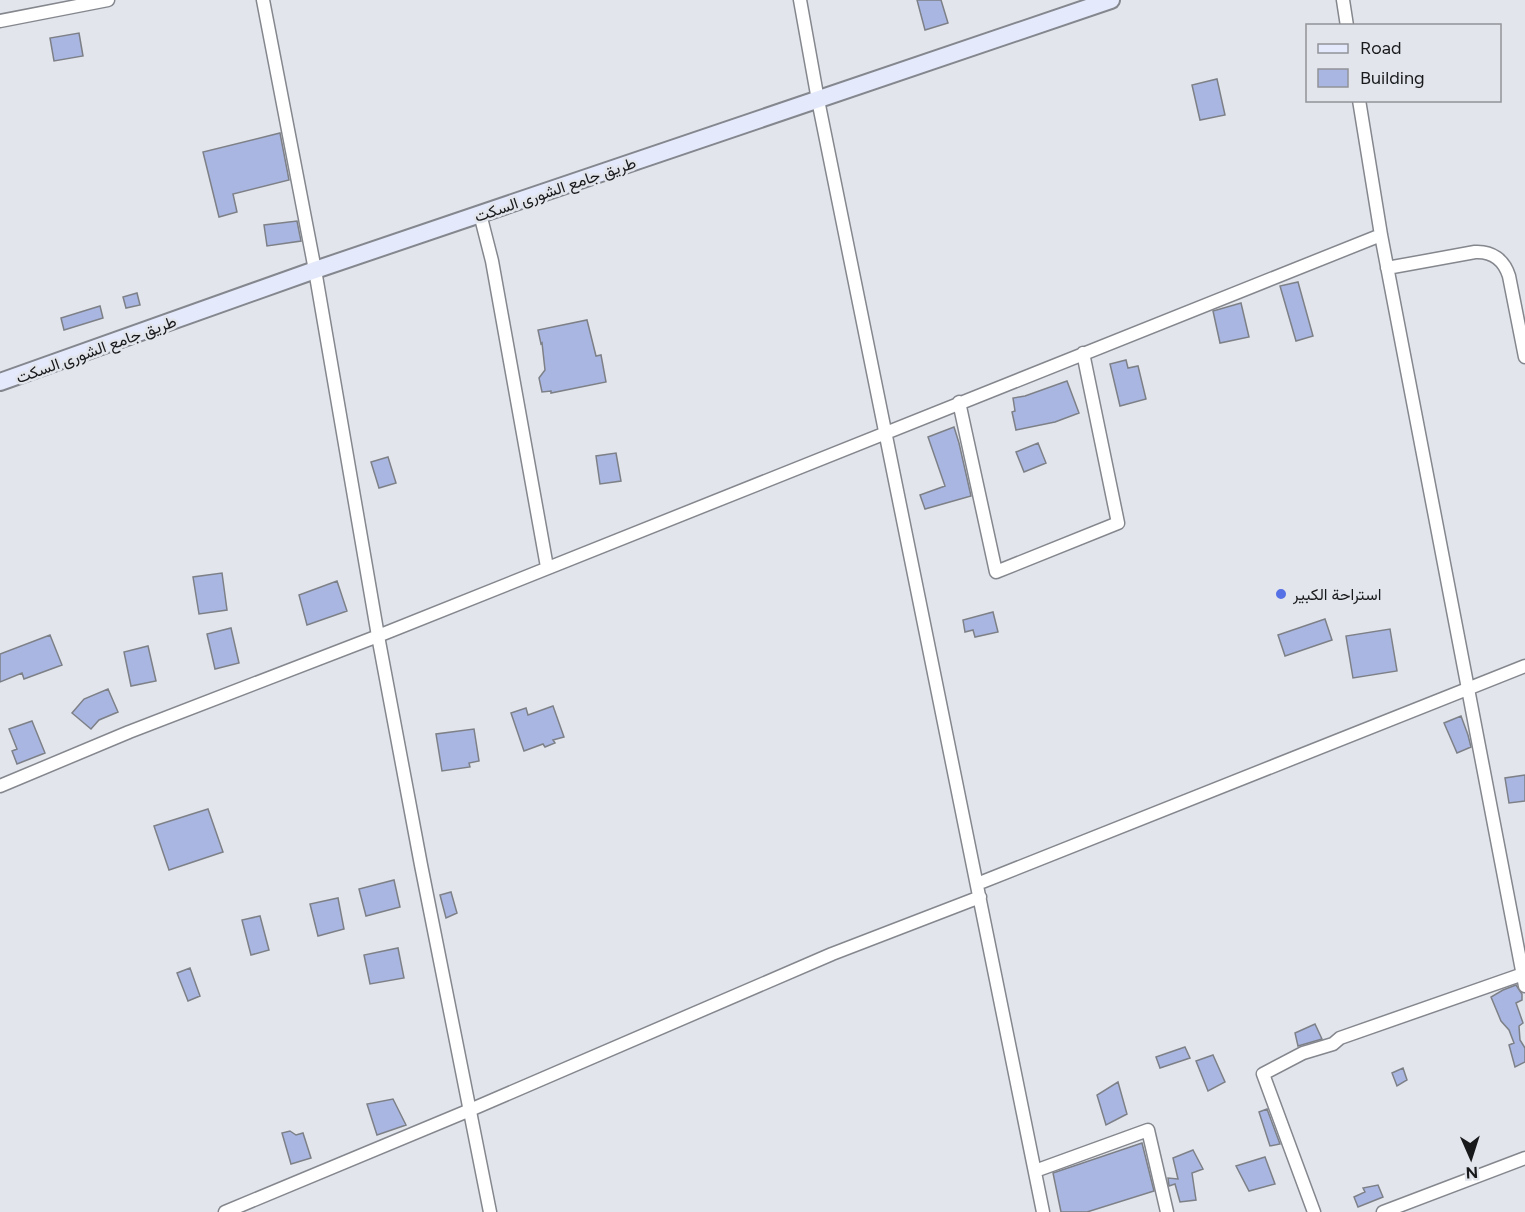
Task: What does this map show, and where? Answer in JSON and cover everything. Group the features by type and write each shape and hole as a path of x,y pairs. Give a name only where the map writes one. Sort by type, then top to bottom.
{"main road":[{"name":"طريق جامع الشورى السكت","path":"0,382 315,270 1111,0"}],"street":[{"path":"0,21 108,0"},
{"path":"263,0 315,270 378,636 490,1212"},
{"path":"800,0 818,100 1043,1212"},
{"path":"1342,0 1347,24"},
{"path":"1314,1212 1263,1074 1303,1053 1333,1044 1340,1038 1524,980 1387,268 1359,102"},
{"path":"480,214 492,261 547,567"},
{"path":"0,786 129,732 378,636 885,431 1381,235"},
{"path":"1387,268 1475,252 1497,257 1503,262 1509,276 1525,357"},
{"path":"959,402 996,572 1118,523 1083,353"},
{"path":"977,884 1525,666"},
{"path":"225,1212 470,1110 832,954 980,897"},
{"path":"1035,1171 1148,1130 1167,1212"},
{"path":"1383,1212 1525,1158"}],"building":[{"path":"917,0 941,0 948,23 925,30"},
{"path":"79,33 83,56 54,61 50,38"},
{"path":"1217,79 1225,115 1200,120 1192,85"},
{"path":"280,133 289,180 233,194 237,212 219,217 203,152"},
{"path":"297,221 301,241 267,246 264,225"},
{"path":"1298,282 1313,336 1296,341 1280,286"},
{"path":"137,293 140,305 126,308 123,297"},
{"path":"1241,303 1249,337 1220,343 1213,311"},
{"path":"100,306 103,318 64,330 61,318"},
{"path":"587,320 596,356 601,355 606,382 551,393 551,391 542,392 539,378 545,370 538,330"},
{"path":"1126,360 1128,368 1138,366 1146,399 1120,406 1110,364"},
{"path":"1067,381 1079,413 1055,422 1016,430 1012,412 1015,411 1013,398"},
{"path":"954,427 971,496 925,509 920,495 945,486 928,437"},
{"path":"1038,443 1046,463 1024,472 1016,452"},
{"path":"616,453 621,481 600,484 596,456"},
{"path":"388,457 396,483 379,488 371,462"},
{"path":"222,573 227,610 199,614 193,577"},
{"path":"337,581 347,611 307,625 299,595"},
{"path":"993,612 998,632 975,637 973,630 965,632 963,620"},
{"path":"1325,619 1332,640 1285,656 1278,635"},
{"path":"231,628 239,663 215,669 207,634"},
{"path":"1390,629 1397,671 1353,678 1346,636"},
{"path":"50,635 62,665 24,679 22,673 0,682 0,654"},
{"path":"148,646 156,681 131,686 124,652"},
{"path":"108,689 118,712 99,720 91,729 72,713 84,699"},
{"path":"553,706 564,737 553,740 555,743 545,747 543,744 524,751 511,713 526,708 528,715"},
{"path":"1461,716 1471,747 1457,753 1444,723"},
{"path":"32,721 45,753 17,764 12,751 17,749 9,729"},
{"path":"474,729 479,761 469,763 470,767 442,771 436,734"},
{"path":"1525,775 1525,801 1509,803 1505,778"},
{"path":"208,809 223,852 169,870 154,826"},
{"path":"394,880 400,907 366,916 359,889"},
{"path":"451,892 457,913 446,918 440,895"},
{"path":"338,898 344,929 318,936 310,904"},
{"path":"260,916 269,950 251,955 242,920"},
{"path":"398,948 404,978 370,984 364,955"},
{"path":"190,968 200,996 188,1001 177,973"},
{"path":"1516,985 1522,994 1522,1000 1516,1003 1523,1023 1519,1026 1520,1040 1525,1048 1525,1062 1515,1067 1509,1045 1514,1043 1491,997"},
{"path":"1315,1024 1322,1039 1298,1046 1295,1033"},
{"path":"1185,1047 1190,1058 1160,1068 1156,1057"},
{"path":"1213,1055 1225,1082 1208,1091 1196,1061"},
{"path":"1403,1068 1407,1080 1397,1086 1392,1073"},
{"path":"1118,1082 1127,1114 1106,1125 1097,1095"},
{"path":"393,1099 406,1125 377,1135 367,1104"},
{"path":"1267,1109 1280,1144 1270,1146 1259,1112"},
{"path":"290,1131 296,1135 303,1133 311,1158 291,1164 282,1133"},
{"path":"1142,1143 1154,1191 1087,1212 1061,1212 1053,1173"},
{"path":"1193,1150 1203,1169 1192,1173 1196,1200 1180,1202 1175,1184 1169,1186 1168,1178 1178,1179 1173,1158"},
{"path":"1265,1157 1275,1184 1249,1191 1236,1166"},
{"path":"1378,1185 1383,1197 1358,1207 1354,1197 1365,1192 1363,1188"}],"place":[{"name":"استراحة الكبير","path":"1281,594"}]}
